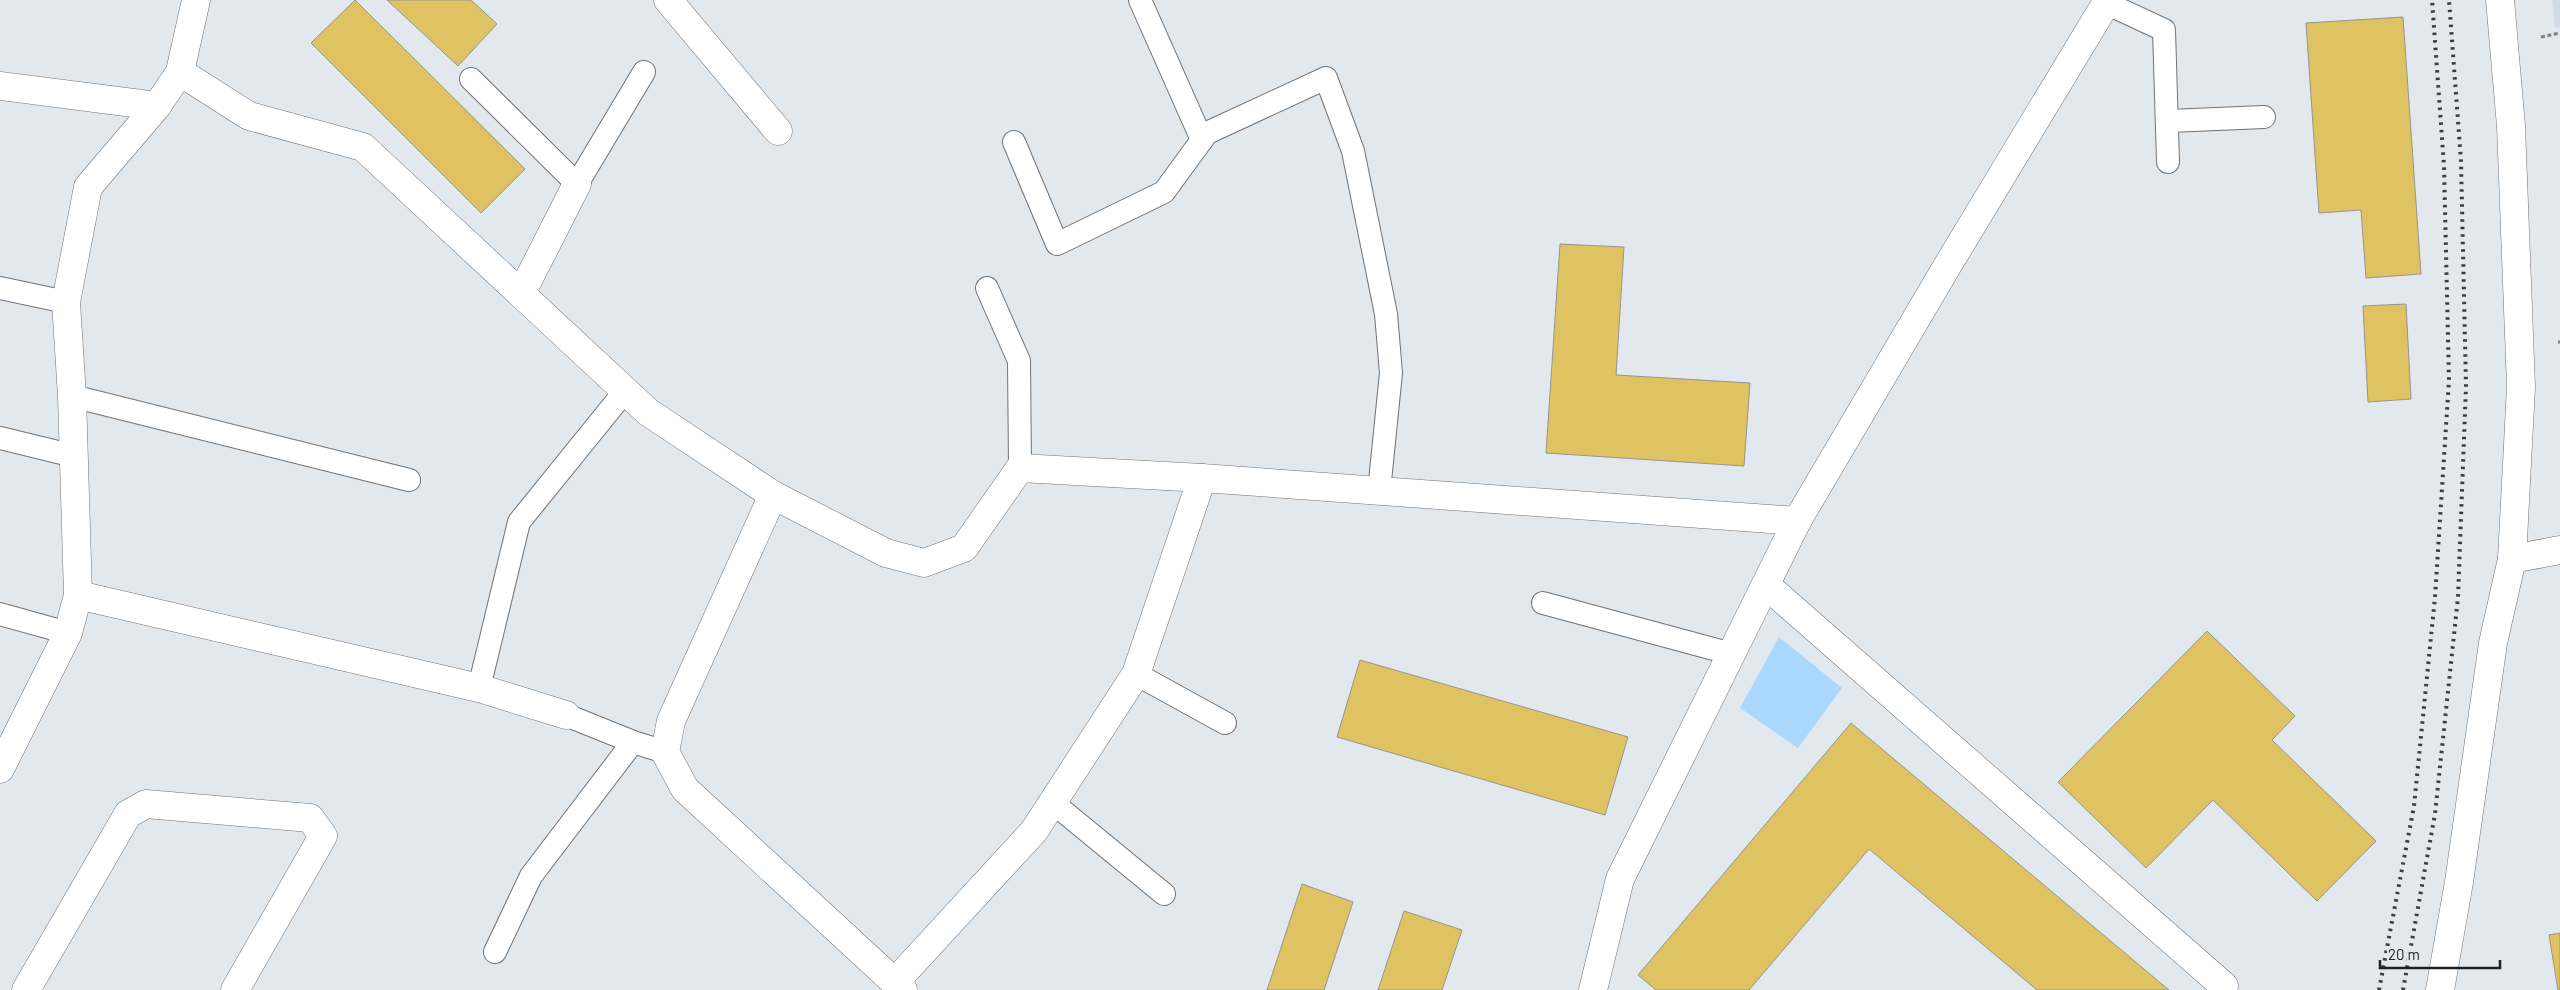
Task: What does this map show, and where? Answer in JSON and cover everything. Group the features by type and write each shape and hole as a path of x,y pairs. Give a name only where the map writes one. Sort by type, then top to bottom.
{"street":[{"path":"0,769 68,633 78,595 72,396 66,302 88,186 157,106 180,72 196,0"},
{"path":"668,0 778,131"},
{"path":"2440,990 2459,882 2493,643 2512,559 2522,387 2511,126 2500,0"},
{"path":"1593,990 1620,879 1797,521 1948,263 2107,2"},
{"path":"180,72 249,116 363,147 648,412 773,496 886,553 924,563 964,548 1020,468 1202,478 1797,521"},
{"path":"0,86 157,106"},
{"path":"521,294 577,184"},
{"path":"773,496 671,721 665,752 685,789 899,986 1034,831 1136,674 1202,478"},
{"path":"2512,559 2560,550"},
{"path":"1766,585 2224,986"},
{"path":"78,595 479,688 566,715"},
{"path":"26,990 128,814 146,804 310,818 323,836 235,990"}],"lane":[{"path":"1140,0 1202,140"},
{"path":"2107,2 2164,30 2169,120 2168,162"},
{"path":"471,78 577,184 644,72"},
{"path":"1014,142 1057,244 1164,192 1207,133 1326,78 1353,151 1386,314 1391,373 1379,491"},
{"path":"2169,120 2264,117"},
{"path":"0,288 66,302"},
{"path":"987,288 1019,361 1020,468"},
{"path":"479,688 519,522 625,391"},
{"path":"72,396 409,480"},
{"path":"0,438 74,456"},
{"path":"1542,603 1732,654"},
{"path":"0,614 68,633"},
{"path":"1136,674 1225,723"},
{"path":"566,715 633,742 665,752"},
{"path":"495,952 531,876 633,742"},
{"path":"1052,802 1164,894"}],"path":[{"path":"2541,37 2560,33"}],"shaded area":[{"path":"2552,0 2560,0 2560,27 2555,28"},
{"path":"1779,637 1842,688 1798,748 1740,708"}],"building":[{"path":"355,0 525,169 481,213 311,43"},
{"path":"387,0 471,0 497,24 458,66"},
{"path":"2403,17 2421,274 2366,278 2361,210 2319,213 2306,23"},
{"path":"1560,244 1624,247 1616,375 1750,383 1744,466 1546,453"},
{"path":"2406,304 2411,399 2368,402 2363,306"},
{"path":"2207,631 2295,716 2272,740 2376,841 2317,901 2213,800 2146,868 2058,782"},
{"path":"1360,660 1628,737 1605,815 1337,737"},
{"path":"1851,723 2169,990 2037,990 1869,849 1749,990 1656,990 1638,975"},
{"path":"1302,884 1353,902 1324,990 1267,990"},
{"path":"1404,911 1462,930 1442,990 1378,990"},
{"path":"2560,933 2560,990 2558,990 2549,935"}],"railway":[{"path":"2379,990 2414,806 2435,597 2449,380 2444,166 2432,0"},
{"path":"2403,990 2435,814 2458,597 2466,386 2461,161 2449,0"}]}
